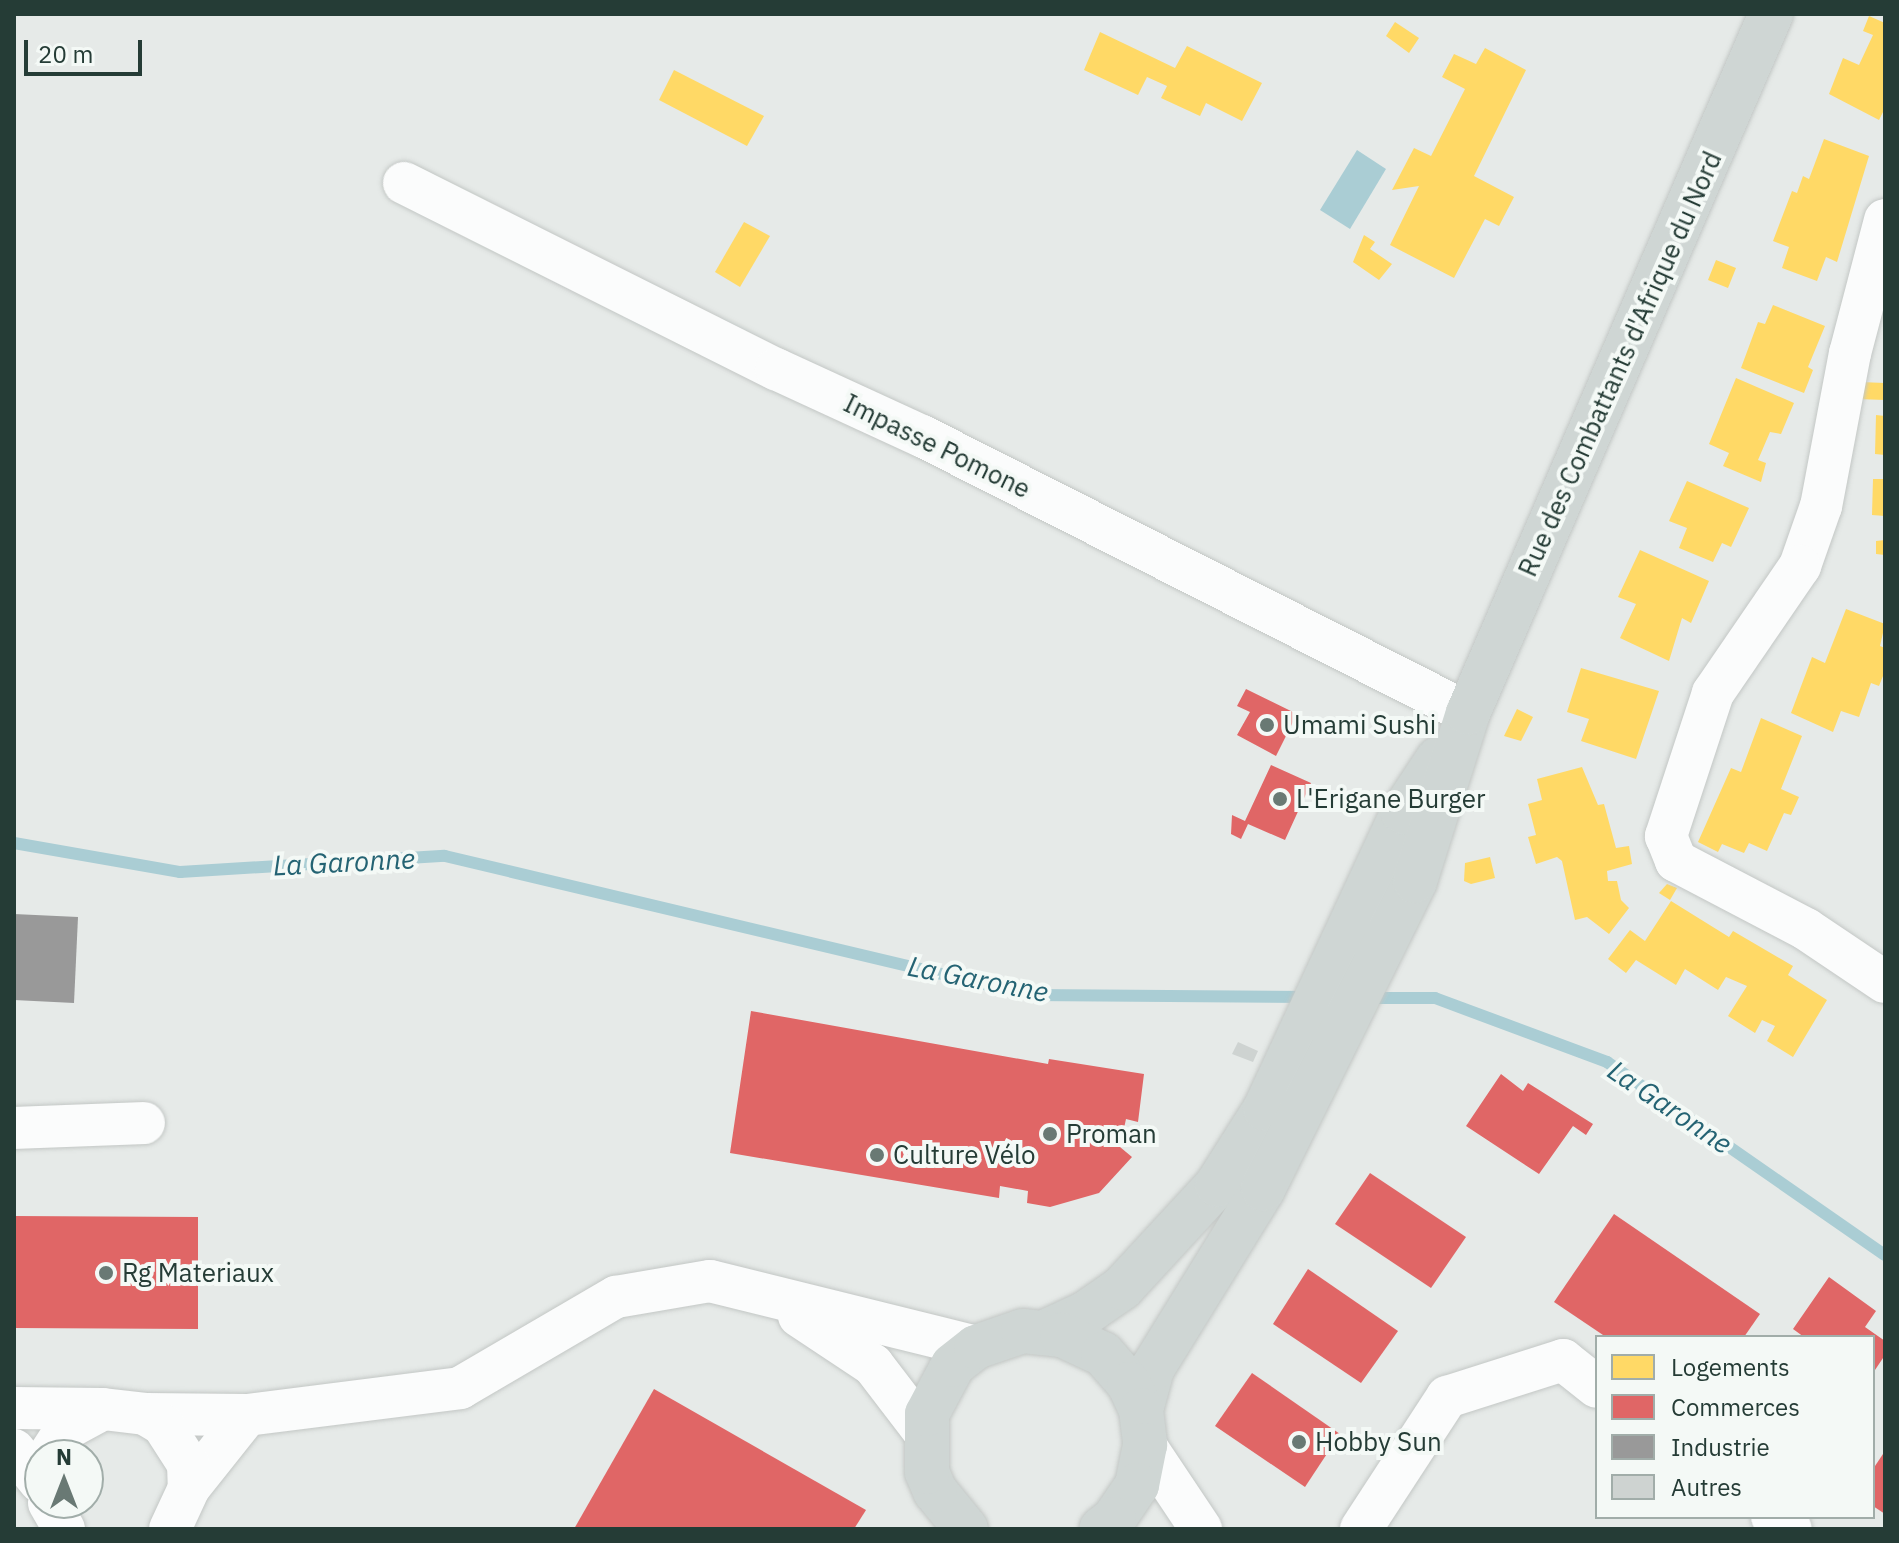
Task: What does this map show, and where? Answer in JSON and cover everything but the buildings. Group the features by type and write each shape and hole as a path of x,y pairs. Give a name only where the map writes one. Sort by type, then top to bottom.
{"main road":[{"name":"Rue des Combattants d'Afrique du Nord","path":"1101,1529 1129,1500 1152,1369 1263,1189 1305,1069 1356,960 1403,812 1468,713 1771,14"},
{"name":"Rue des Combattants d'Afrique du Nord","path":"1043,1333 1086,1313 1122,1288 1217,1185 1305,1069"},
{"path":"966,1529 934,1510 925,1433 935,1391 953,1365 976,1347 999,1336 1043,1333 1073,1338 1103,1354 1129,1384 1143,1427"}],"street":[{"name":"Impasse Pomone","path":"404,183 776,369 922,436 1468,713"},
{"path":"1885,220 1850,353 1821,506 1800,566 1713,693 1666,836 1676,861 1806,929 1885,982"},
{"path":"14,1128 144,1123"},
{"path":"14,1408 247,1415 460,1388 616,1297 658,1286 710,1281 757,1290 976,1347"},
{"path":"757,1290 873,1365 925,1433"},
{"path":"1361,1529 1447,1397 1563,1360 1595,1385"},
{"path":"59,1439 66,1429 103,1409"},
{"path":"145,1414 178,1443 188,1464 189,1488"},
{"path":"170,1529 189,1488 247,1415"},
{"path":"1143,1427 1201,1529"}],"water":[{"path":"1357,150 1386,169 1350,229 1320,210"}],"waterway":[{"name":"La Garonne","path":"14,843 180,872 445,856 1030,995 1310,997"},
{"name":"La Garonne","path":"1368,998 1435,998 1607,1062 1885,1255"}],"place":[{"name":"Umami Sushi","path":"1267,725"},
{"name":"L'Erigane Burger","path":"1280,799"},
{"name":"Proman","path":"1050,1134"},
{"name":"Culture Vélo","path":"877,1155"},
{"name":"Rg Materiaux","path":"106,1273"},
{"name":"Hobby Sun","path":"1299,1442"}]}
